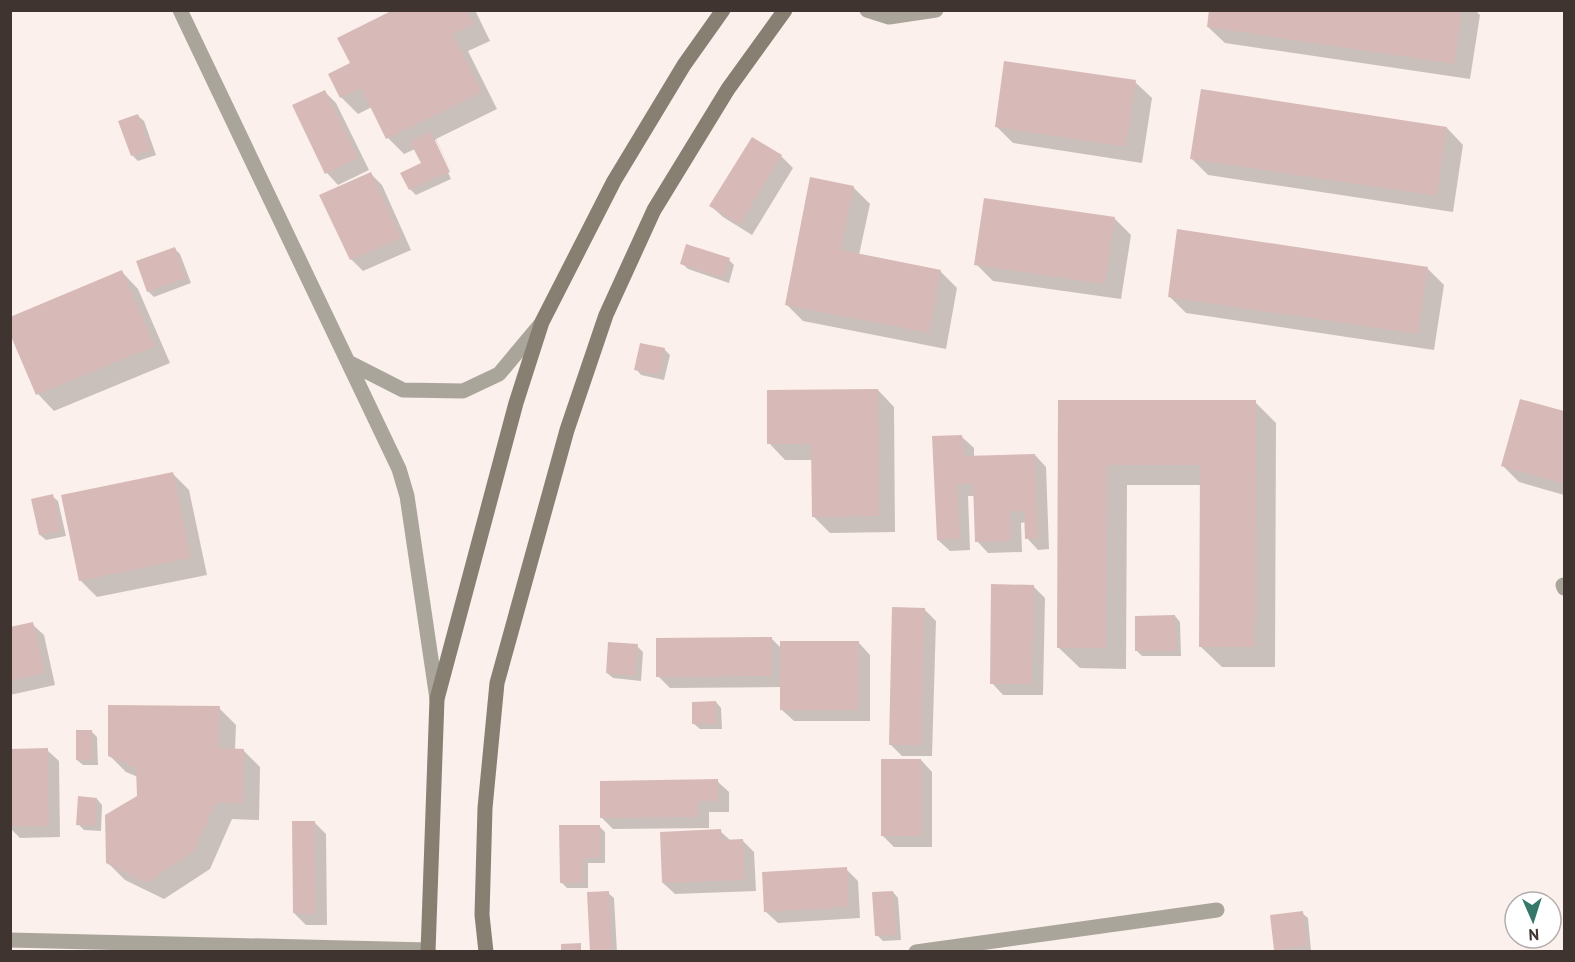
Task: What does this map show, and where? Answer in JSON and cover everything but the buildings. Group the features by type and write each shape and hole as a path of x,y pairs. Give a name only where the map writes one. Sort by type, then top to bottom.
{"main road":[{"path":"428,951 437,699 516,403 542,322 614,181 684,65 723,10"},
{"path":"486,951 482,915 485,808 497,683 567,430 606,315 654,210 728,89 785,10"}],"street":[{"path":"180,10 399,469 406,496 437,699"},
{"path":"867,10 890,17 936,10"},
{"path":"350,363 403,390 463,391 499,374 542,322"},
{"path":"916,951 1217,910"},
{"path":"10,940 428,951"}]}
